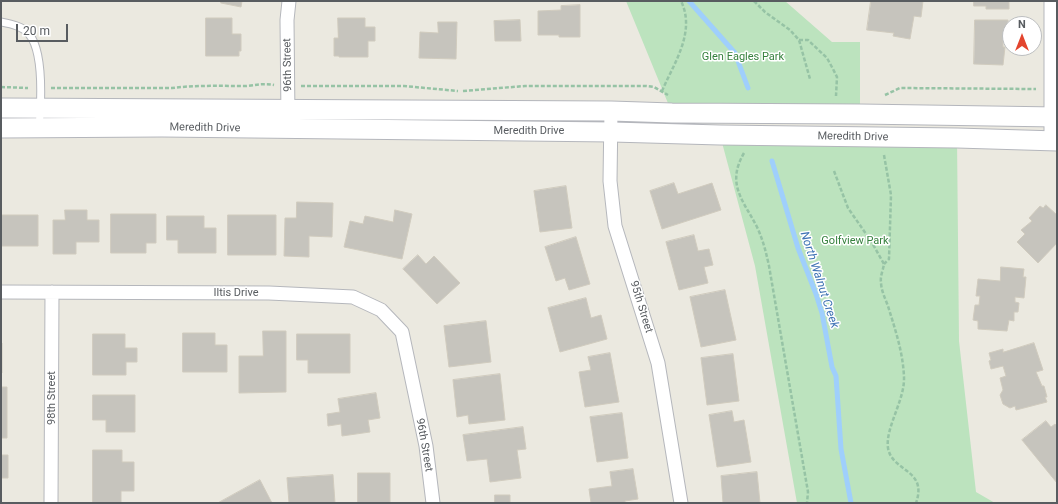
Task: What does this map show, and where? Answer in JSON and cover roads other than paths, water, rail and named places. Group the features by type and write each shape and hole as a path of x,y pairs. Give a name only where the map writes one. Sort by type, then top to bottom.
{"main road":[{"name":"Meredith Drive","path":"1,108 611,111 1054,117"},
{"name":"Meredith Drive","path":"1,128 162,127 289,130 612,132 720,136 957,138 1054,141"}],"street":[{"name":"96th Street","path":"289,1 287,20 289,130"},
{"path":"1051,1 1054,141"},
{"name":"95th Street","path":"611,111 612,132 610,181 615,226 658,363 681,503"},
{"name":"Iltis Drive","path":"1,292 269,293 353,297 381,310 402,332 413,388"},
{"name":"98th Street","path":"51,503 52,292"},
{"name":"96th Street","path":"413,388 426,446 433,503"}],"lane":[{"path":"1,22 15,24 28,33 35,42 39,60 39,128"}],"waterway":[{"name":"North Walnut Creek","path":"689,1 735,53 748,88"},
{"name":"North Walnut Creek","path":"772,161 798,248 822,313 832,367 836,376 841,449 851,503"}],"park label":[{"name":"Glen Eagles Park","path":"743,57"},
{"name":"Golfview Park","path":"855,241"}]}
